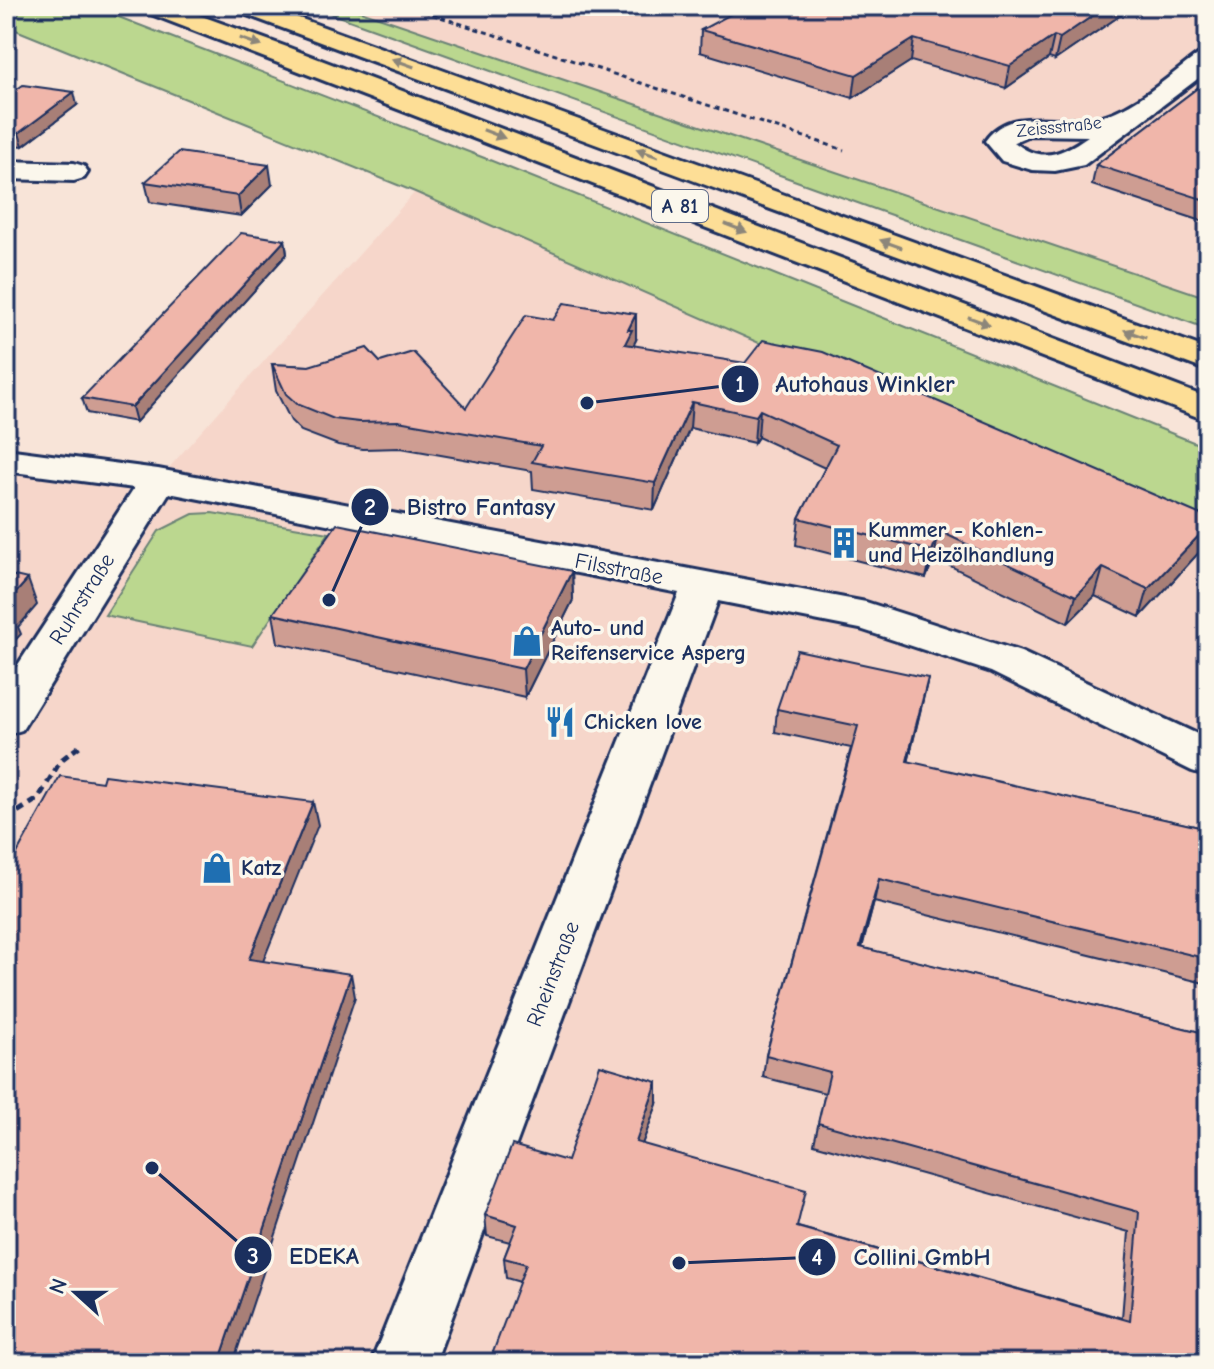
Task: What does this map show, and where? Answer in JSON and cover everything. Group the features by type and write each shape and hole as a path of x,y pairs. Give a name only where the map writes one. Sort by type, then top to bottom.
{"highway":[{"name":"A 81","path":"151,6 292,57 1208,410"},
{"name":"A 81","path":"244,6 1208,361"}],"street":[{"name":"Zeissstraße","path":"1129,117 1208,59"},
{"path":"6,170 74,172"},
{"name":"Filsstraße","path":"6,460 158,480 866,616 1006,662 1208,759"},
{"name":"Ruhrstraße","path":"6,719 158,480"},
{"name":"Rheinstraße","path":"403,1363 703,585"}],"path":[{"path":"407,6 844,150"},
{"path":"6,819 38,799 61,760 81,745"}],"shaded area":[{"path":"346,6 1208,6 1208,298 814,166"},
{"path":"415,192 1208,540 1208,1363 6,1363 6,460 158,480"}],"green space":[{"path":"6,6 87,6 103,11 487,159 1208,448 1208,540 415,192 6,26"},
{"path":"310,6 346,6 1208,298 1208,329"},
{"path":"212,513 329,533 252,646 105,615 159,531 193,514"}],"building":[{"path":"746,6 1107,6 1060,38 1054,36 1010,66 914,39 856,75 701,30"},
{"path":"1208,80 1208,201 1096,165"},
{"path":"23,85 74,92 19,133 6,131 6,97"},
{"path":"179,152 269,165 238,196 145,182"},
{"path":"241,233 285,240 132,407 82,398"},
{"path":"564,303 636,314 625,344 745,363 763,340 823,352 1208,518 1208,526 1148,589 1103,568 1076,596 939,531 932,551 799,518 837,445 760,410 756,416 692,402 655,483 532,462 541,446 398,421 334,419 297,404 286,394 272,364 309,366 367,348 380,362 413,352 466,408 526,315 553,320"},
{"path":"337,524 572,571 523,669 273,614"},
{"path":"6,574 28,579 6,604"},
{"path":"797,650 928,678 907,761 1208,829 1208,959 879,879 860,947 1208,1034 1208,1363 489,1363 526,1264 504,1258 517,1225 485,1215 512,1145 567,1161 600,1065 657,1082 636,1142 806,1190 797,1227 1130,1321 1139,1212 818,1123 830,1072 766,1055 858,726 777,709"},
{"path":"104,775 313,802 249,959 351,974 219,1363 6,1363 6,865 10,866 60,776 102,782"}],"place":[{"name":"Autohaus Winkler","path":"587,403"},
{"name":"Kummer - Kohlen- und Heizölhandlung","path":"844,543"},
{"name":"Bistro Fantasy","path":"329,600"},
{"name":"Auto- und Reifenservice Asperg","path":"527,641"},
{"name":"Chicken love","path":"560,722"},
{"name":"Katz","path":"217,868"},
{"name":"EDEKA","path":"152,1168"},
{"name":"Collini GmbH","path":"679,1263"}]}
